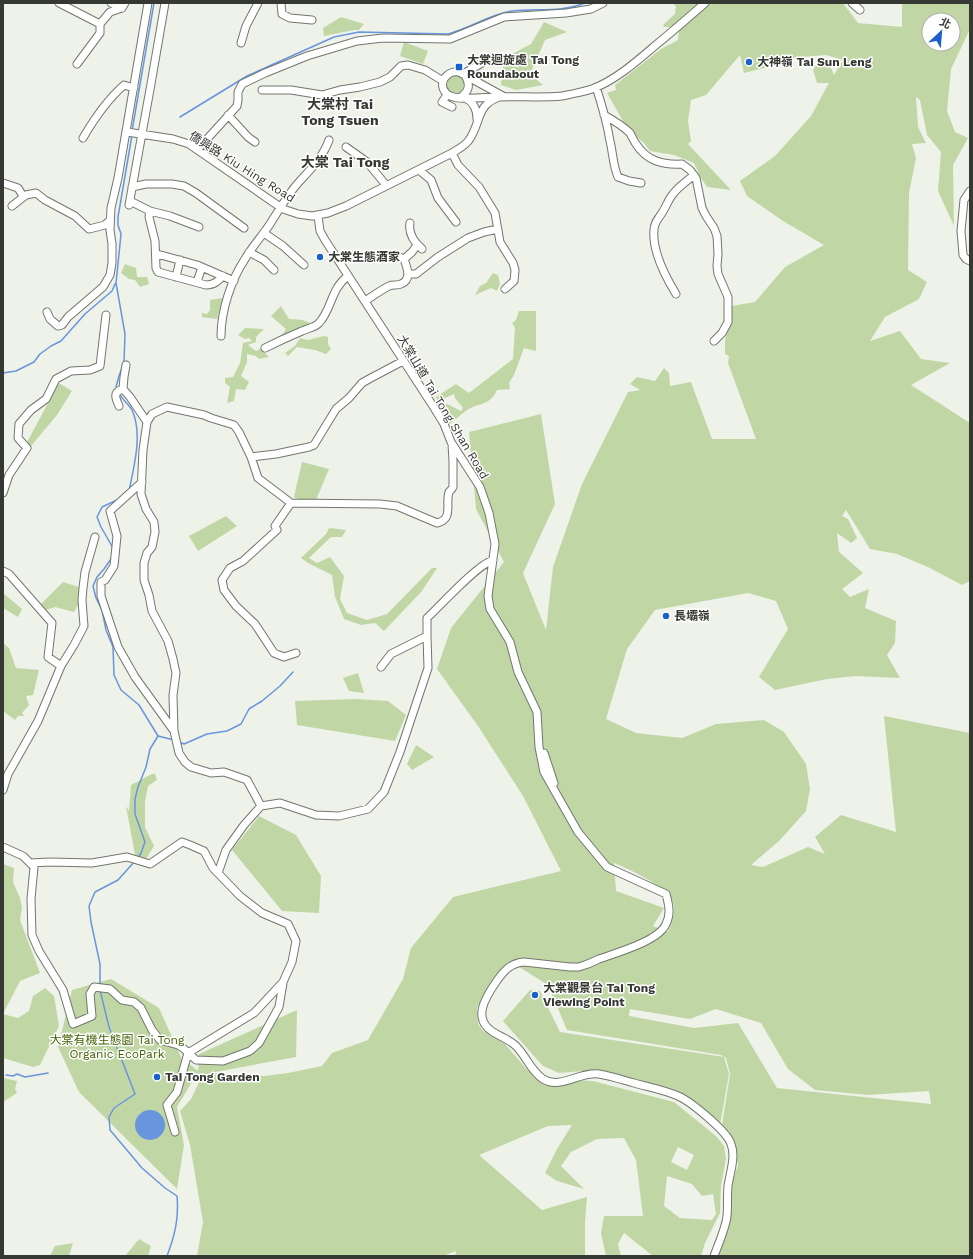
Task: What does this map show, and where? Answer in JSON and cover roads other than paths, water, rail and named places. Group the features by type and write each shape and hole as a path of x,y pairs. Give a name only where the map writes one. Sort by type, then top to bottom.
{"street":[{"path":"59,3 100,24"},
{"path":"111,3 124,5"},
{"path":"47,312 50,319 58,326 62,325 68,317 103,287 110,275 112,263 110,230 111,208 127,132 148,3"},
{"path":"164,3 129,203 150,211 170,216 199,228"},
{"path":"242,43 246,26 258,3"},
{"path":"281,3 282,14 290,18 312,20"},
{"path":"198,149 237,106 238,92 242,84 307,56 357,41 383,38 450,39 504,18 566,13 591,9 604,3"},
{"path":"503,96 459,72 452,72 446,76 443,81 443,87 447,95 461,98 503,96 535,97 563,95 586,91 613,78 640,58 705,3"},
{"path":"852,3 860,10"},
{"path":"77,64 100,33 100,24 110,12 124,5"},
{"path":"464,75 482,63"},
{"path":"262,90 291,90 322,95 380,82 390,77 401,66 408,65 425,70 443,81"},
{"path":"447,66 452,72"},
{"path":"461,98 466,93 469,85 464,75"},
{"path":"83,138 94,118 118,90 124,85 134,88"},
{"path":"596,87 618,178 629,182 641,183"},
{"path":"447,95 442,102 452,107"},
{"name":"僑興路 Kiu Hing Road","path":"127,132 181,141 198,149 281,207 298,214 318,216 337,210 419,170 465,145 474,133 482,110 493,99 503,96"},
{"path":"461,98 470,101 475,107 477,121"},
{"path":"604,115 615,121 629,133 636,145 646,156 659,162 682,164 690,170 696,178 702,208 717,236 718,274 728,297 728,322 722,333 714,341"},
{"path":"228,116 248,137 255,142"},
{"path":"221,336 221,319 241,265 299,182 315,165 329,140"},
{"path":"346,147 366,162 386,185"},
{"path":"452,153 458,165 480,187 496,213 500,242 516,270 514,280 505,289"},
{"path":"419,170 432,180 438,198 456,222"},
{"path":"676,294 660,266 654,239 654,229 656,220 673,194 694,176"},
{"path":"3,183 16,187 24,196"},
{"path":"132,187 146,184 172,184 184,186 244,228"},
{"path":"970,190 964,200 961,231 963,255 970,261"},
{"path":"12,206 24,196 31,193 38,194 45,200 75,216 89,229 105,225 110,220"},
{"path":"150,211 149,215 157,254 157,271 211,285 216,283 222,276"},
{"name":"大棠山道 Tai Tong Shan Road","path":"318,216 320,231 444,424 451,442 480,487 487,507 495,544 488,596 490,609 510,642 518,672 536,712 538,736 558,795 578,832 607,867 666,894 669,905 670,913 666,925 660,932 640,945 582,966 570,967 524,962 513,964 501,974 490,991 482,1010 483,1020 490,1030 516,1046 537,1073 545,1080 556,1083 583,1075 598,1074 679,1096 725,1132 731,1143 733,1155 728,1186 727,1217 714,1256"},
{"path":"404,259 420,247 411,235 409,227 410,223"},
{"path":"408,274 416,274 438,257 468,238 498,229"},
{"path":"264,233 283,246 304,266"},
{"path":"249,252 264,260 274,270"},
{"path":"157,254 202,267 234,281"},
{"path":"395,256 404,259"},
{"path":"365,301 391,285 401,284 404,282 408,274 408,270 404,259"},
{"path":"176,277 180,260"},
{"path":"197,282 202,267"},
{"path":"265,348 302,331 313,328 318,324 322,319 337,286 348,276"},
{"path":"3,493 9,475 27,448 18,438 19,424 31,410 46,399 56,379 71,371 90,370 100,366 106,315"},
{"path":"251,457 276,454 314,445 336,409 362,384 403,361"},
{"path":"120,406 115,397 120,391 126,365"},
{"path":"120,391 130,397 147,422"},
{"path":"261,806 247,780 224,772 211,773 191,767 185,762 179,753 174,731 173,695 176,673 168,641 152,611 144,580 144,563 147,553 152,547 155,532 154,522 146,509 141,494 143,450 147,422 152,414 167,407 204,415 234,425 251,457 258,478 290,503 380,504 397,506 437,523 442,522 447,516 449,492 453,487 454,461 451,442"},
{"path":"142,482 110,511 117,536 114,566 108,576 101,582 101,596 118,647 135,677 174,731"},
{"path":"290,503 275,526 277,530 243,562 230,568 222,580 224,590 236,606 255,624 274,653 284,657 296,653"},
{"path":"3,790 8,774 38,721 60,666 74,645 84,626 82,600 83,588 85,572 95,537"},
{"path":"218,873 226,850 244,825 261,806 280,803 316,815 339,816 368,809 384,792 400,752 428,668 427,618 465,581 489,561 493,560"},
{"path":"480,568 483,572 491,574"},
{"path":"3,572 9,574 52,623 48,657 60,666"},
{"path":"381,667 391,654 427,636"},
{"path":"3,847 23,856 30,863 34,867 31,899 32,935 39,951 63,990 73,1024 92,1016 90,994 94,987 110,989 122,1000 134,1002 141,1008 152,1030 160,1040 178,1045 196,1060 223,1061 250,1052 259,1042 279,1007 283,982 292,962 296,941 288,924 262,913 240,896 213,868 204,851 182,842 150,864 127,857 92,863 30,863"},
{"path":"175,1132 167,1106 177,1092 188,1053 254,1013 283,982"}],"water":[{"path":"150,1110 161,1114 165,1125 161,1136 150,1140 139,1136 135,1125 139,1114"}],"waterway":[{"path":"132,131 154,3"},
{"path":"180,117 247,76 334,37 359,32 448,34 503,13 522,10 567,8 585,3"},
{"path":"117,389 116,387 124,362 125,334 116,283 121,234 118,225 118,217 132,135"},
{"path":"3,373 16,371 34,362 40,354 61,341 85,314 112,291 115,284"},
{"path":"119,393 132,410 137,429 135,461 129,491"},
{"path":"113,548 97,517 102,507 117,500"},
{"path":"111,559 97,577 93,586 96,598 102,610 106,630 113,647 114,675 121,690 139,705 158,736 174,740"},
{"path":"179,742 184,744 207,734 227,731 241,724 249,709 262,701 280,686 293,672"},
{"path":"138,858 145,842 135,814 135,799 146,767 150,749 158,736"},
{"path":"100,984 100,964 89,906 95,892 118,880 135,861"},
{"path":"100,990 109,1027 135,1094 114,1108 109,1117 110,1130 142,1168 165,1188 177,1196 176,1226 167,1256"},
{"path":"6,1075 13,1076 17,1074 25,1077 48,1073"}],"place":[{"name":"大神嶺 Tai Sun Leng","path":"749,62"},
{"name":"大棠迴旋處 Tai Tong Roundabout","path":"459,67"},
{"name":"大棠生態酒家","path":"320,257"},
{"name":"長壩嶺","path":"666,616"},
{"name":"大棠觀景台 Tai Tong Viewing Point","path":"535,995"},
{"name":"Tai Tong Garden","path":"157,1077"}],"district":[{"name":"大棠村 Tai Tong Tsuen","path":"340,112"},
{"name":"大棠 Tai Tong","path":"345,162"}],"park label":[{"name":"大棠有機生態園 Tai Tong Organic EcoPark","path":"117,1047"}]}
